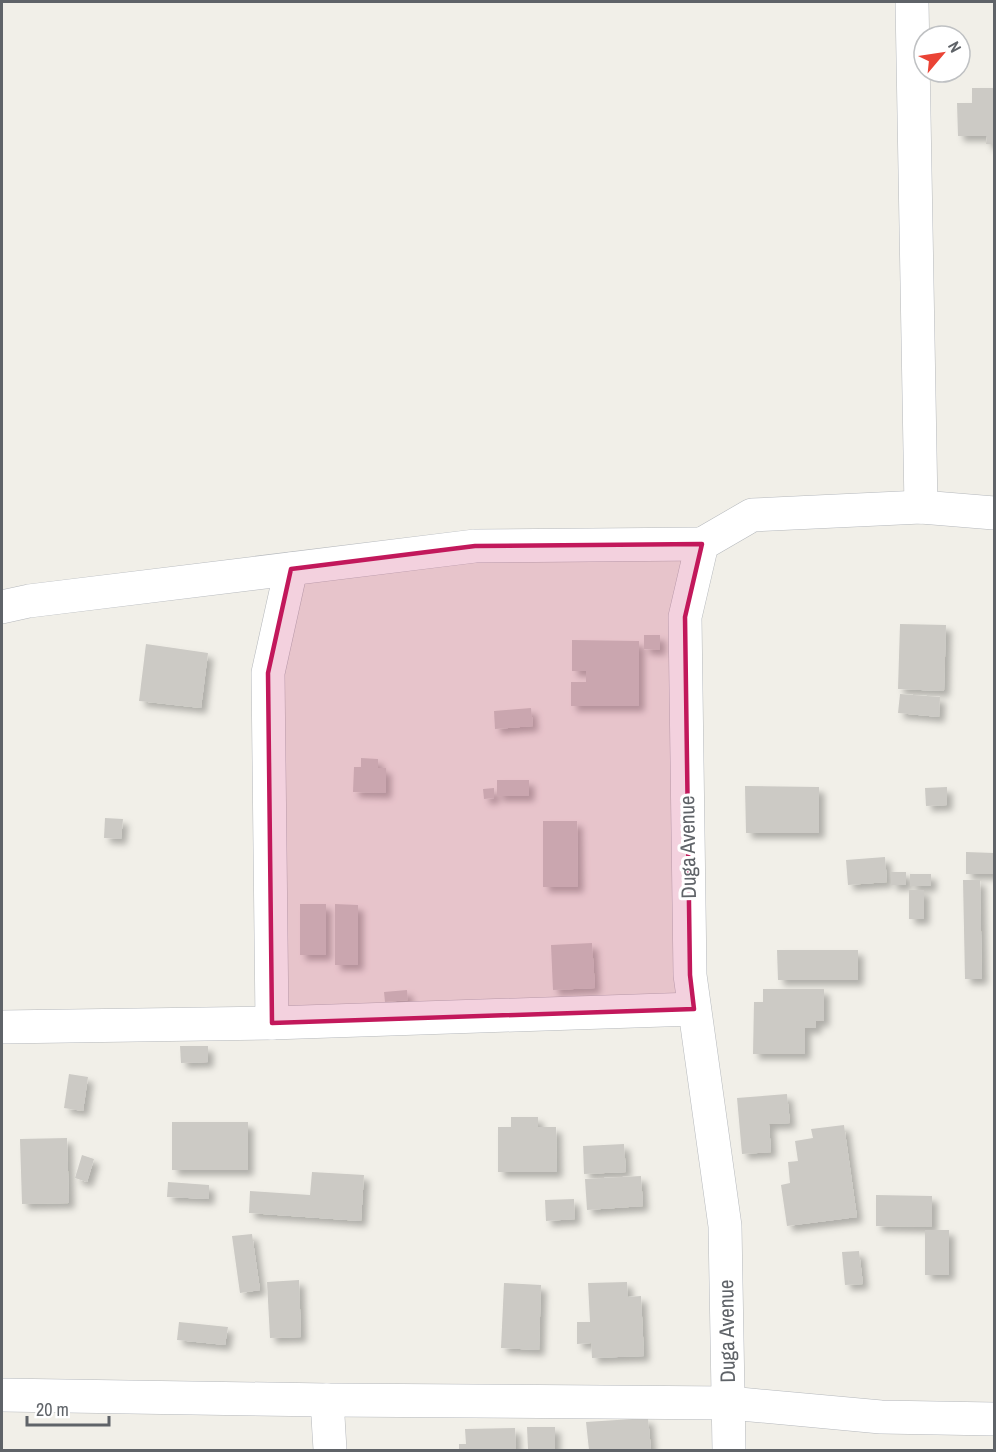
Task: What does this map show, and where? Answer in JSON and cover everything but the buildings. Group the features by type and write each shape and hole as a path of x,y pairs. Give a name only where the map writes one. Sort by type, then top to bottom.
{"street":[{"path":"912,2 921,507"},
{"path":"2,606 475,546 702,544 752,515 921,507 994,513"},
{"name":"Duga Avenue","path":"702,544 685,616 690,975 725,1226 729,1450"},
{"path":"272,1023 268,673 291,569"},
{"path":"2,1027 272,1023 694,1009"},
{"path":"2,1395 729,1403 880,1417 994,1419"},
{"path":"327,1400 330,1450"}],"highlighted area":[{"path":"702,544 685,617 690,975 694,1009 272,1023 268,673 291,569 475,546"}]}
